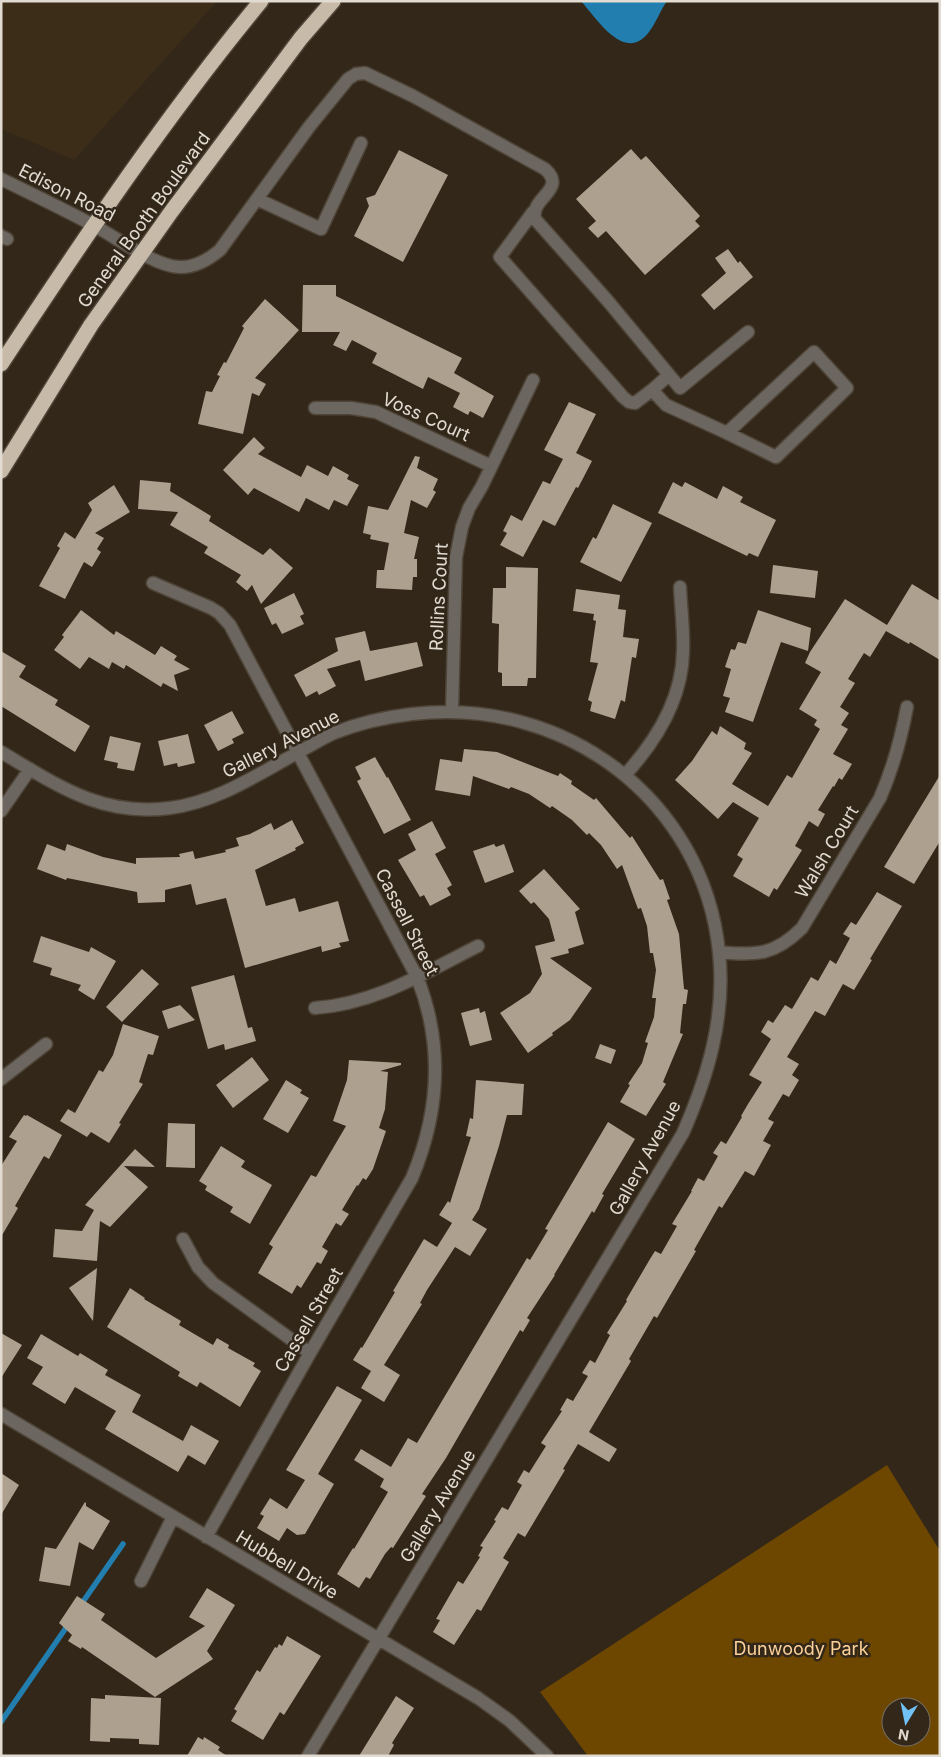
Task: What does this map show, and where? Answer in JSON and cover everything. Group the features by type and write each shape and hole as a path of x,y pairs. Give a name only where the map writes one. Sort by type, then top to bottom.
{"highway":[{"name":"General Booth Boulevard","path":"1,364 153,142 261,1"},
{"name":"General Booth Boulevard","path":"1,471 91,325 171,212 301,38 332,1"}],"street":[{"name":"Edison Road","path":"1,179 94,226 164,265 179,267 197,265 208,260 220,250 309,127 348,79 356,74 365,73 413,96 545,169 550,174 553,181 551,190 536,205 533,212 500,257 623,397 629,402 635,403 652,390"},
{"path":"257,199 321,229 361,142"},
{"path":"533,212 535,220 607,300 680,388 748,332"},
{"path":"669,376 652,390 666,406 776,457 847,388 814,352 727,433"},
{"name":"Rollins Court","path":"452,711 456,557 462,527 469,508 532,380"},
{"name":"Voss Court","path":"314,408 351,408 376,412 491,466"},
{"name":"Cassell Street","path":"153,583 211,608 219,613 230,625 417,977 430,1018 435,1056 435,1096 427,1137 412,1178 310,1352 206,1537"},
{"path":"625,775 645,754 663,724 674,698 683,653 680,587"},
{"name":"Walsh Court","path":"719,952 745,955 763,953 776,948 792,938 802,928 880,798 901,743 907,707"},
{"name":"Gallery Avenue","path":"1,752 81,797 113,806 136,809 170,808 224,793 333,734 376,720 412,714 452,711 501,716 534,724 566,736 596,753 625,775 662,813 682,841 695,865 713,916 719,952 719,1010 710,1059 699,1097 683,1134 308,1756"},
{"path":"1,811 30,769"},
{"path":"315,1008 351,1004 379,995 478,946"},
{"path":"1,1079 46,1044"},
{"path":"184,1239 198,1267 213,1283 310,1352"},
{"name":"Hubbell Drive","path":"1,1414 478,1698 510,1721 547,1756"},
{"path":"141,1581 173,1517"}],"shaded area":[{"path":"1,1 217,1 74,160 1,129"}],"green space":[{"name":"Dunwoody Park","path":"887,1465 940,1551 940,1756 588,1756 540,1692"}],"water":[{"path":"581,1 667,1 649,32 640,41 630,43 621,41 612,35"}],"building":[{"path":"631,149 641,160 646,156 700,216 695,221 700,226 645,275 606,231 598,238 588,228 596,221 576,199"},
{"path":"399,150 448,175 403,262 354,236 369,206 366,198 375,195"},
{"path":"728,249 738,263 740,261 753,277 714,310 701,295 726,273 715,258"},
{"path":"303,285 336,285 336,296 462,358 454,373 494,396 483,418 470,411 468,415 453,407 460,393 428,377 423,389 372,363 377,353 352,340 346,351 333,345 340,332 302,332"},
{"path":"265,299 299,330 255,378 266,384 259,396 252,393 243,434 198,424 206,391 212,392 220,376 217,375 224,362 226,363 244,328 242,326"},
{"path":"569,402 596,414 576,453 592,461 555,526 543,520 523,557 500,545 507,533 503,531 511,515 522,521 543,481 550,484 563,459 544,450"},
{"path":"254,437 265,448 258,454 301,477 307,465 328,476 333,466 349,475 347,479 359,485 347,506 334,500 329,510 306,498 299,512 254,488 248,495 223,470"},
{"path":"415,456 420,457 417,468 438,479 433,490 436,492 427,508 411,500 404,533 419,537 414,559 417,559 417,577 413,577 412,590 376,588 377,570 384,570 389,543 370,539 371,535 363,533 368,506 388,510"},
{"path":"140,480 171,483 170,491 211,516 209,521 263,555 270,548 293,568 261,604 252,585 247,591 236,582 241,575 204,553 208,547 170,525 178,512 138,509"},
{"path":"673,482 682,487 685,482 717,499 723,486 743,497 740,502 776,520 758,557 749,553 747,556 658,513"},
{"path":"114,485 130,512 95,533 104,538 97,549 101,552 92,567 84,562 65,599 39,586 60,548 57,546 65,532 75,539 92,510 88,503"},
{"path":"613,504 652,523 621,582 580,562 593,537 596,539"},
{"path":"773,565 818,571 815,598 770,593"},
{"path":"506,567 538,568 536,678 528,678 527,686 502,686 502,673 498,672 499,624 492,623 493,588 506,588"},
{"path":"912,584 940,601 940,660 910,642 909,644 886,631 870,657 864,653 848,679 855,683 840,707 849,713 841,725 848,729 833,754 852,764 842,780 839,778 833,786 818,810 825,814 818,827 809,821 795,846 802,850 777,890 774,888 769,897 733,876 743,859 737,855 759,818 733,802 718,819 675,780 692,761 712,731 717,735 720,726 746,743 744,749 752,753 732,784 768,806 787,775 792,778 820,729 814,725 817,720 799,709 821,672 805,663 810,652 845,599 887,625"},
{"path":"576,589 620,595 618,609 626,610 623,637 639,639 636,658 632,657 625,702 621,700 615,719 590,711 592,702 588,700 598,663 590,662 596,621 593,620 594,614 573,611"},
{"path":"294,593 304,614 300,616 304,624 282,634 276,623 272,625 264,608"},
{"path":"81,610 114,635 116,631 155,655 161,646 177,656 174,660 190,669 174,675 178,691 163,683 161,687 126,665 124,669 112,662 109,669 89,657 80,669 54,650 64,637 62,635"},
{"path":"758,610 811,628 808,651 781,642 753,722 725,712 730,698 723,696 731,669 725,667 731,649 735,650 738,642 746,644"},
{"path":"365,631 370,651 417,642 423,666 365,681 360,660 327,669 336,686 319,695 317,691 306,697 294,675 338,651 335,638"},
{"path":"1,651 26,666 19,677 58,700 55,705 90,726 75,752 1,706"},
{"path":"232,711 244,733 232,739 234,743 218,751 204,725"},
{"path":"188,734 195,763 178,767 177,763 164,766 158,741"},
{"path":"110,736 141,743 134,771 117,768 118,763 104,760"},
{"path":"464,749 497,752 558,776 560,773 572,781 571,784 594,800 596,798 630,838 632,836 660,880 663,879 670,899 667,900 679,934 684,989 688,990 686,1004 683,1004 680,1033 683,1034 663,1082 666,1084 646,1116 620,1102 630,1085 628,1084 642,1063 648,1043 645,1042 654,1017 656,998 652,998 656,970 653,953 650,953 647,926 641,908 638,909 622,865 617,869 601,845 589,833 587,835 572,820 552,806 550,808 529,794 473,776 470,796 435,790 440,759 462,762"},
{"path":"375,757 411,820 384,834 357,781 361,779 355,767"},
{"path":"940,775 940,841 914,884 884,867"},
{"path":"292,820 304,843 295,848 296,850 255,870 266,906 295,898 299,912 338,901 349,941 339,943 341,947 322,952 321,946 245,968 226,898 196,905 191,884 165,890 165,902 138,903 137,892 67,878 66,880 37,869 47,844 65,851 67,844 103,857 136,864 136,858 180,857 179,854 193,851 195,859 226,852 225,850 239,846 236,838 250,834 271,823 274,830"},
{"path":"432,821 446,848 435,854 452,885 447,888 451,895 430,906 424,895 420,897 398,860 416,850 408,834"},
{"path":"494,844 496,847 504,844 514,872 485,883 473,851"},
{"path":"544,869 580,909 575,912 584,944 568,949 569,953 550,958 592,988 570,1020 528,1053 500,1013 530,993 542,974 535,946 555,941 549,919 534,902 531,904 519,891"},
{"path":"877,892 902,906 854,990 843,984 825,1016 815,1011 787,1057 799,1064 792,1075 799,1080 789,1097 783,1094 768,1119 774,1122 763,1141 771,1145 754,1176 745,1171 722,1208 719,1206 694,1250 696,1251 657,1318 654,1316 629,1359 631,1361 589,1432 617,1449 609,1462 578,1444 563,1469 565,1470 525,1537 518,1533 503,1558 509,1562 481,1611 477,1609 454,1645 433,1632 440,1620 436,1619 458,1581 463,1584 480,1557 478,1556 483,1547 480,1546 496,1521 494,1520 502,1507 508,1510 522,1485 517,1482 524,1470 529,1473 546,1446 541,1443 562,1411 560,1410 567,1398 573,1401 588,1376 582,1373 590,1360 595,1363 610,1335 607,1333 650,1259 655,1251 661,1254 677,1226 672,1224 698,1178 704,1181 718,1156 713,1153 721,1141 726,1144 762,1082 749,1075 771,1039 761,1032 768,1020 773,1023 785,1005 792,1009 811,977 818,981 830,960 836,964 850,938 843,934 851,922 856,925"},
{"path":"41,936 89,952 91,947 116,961 94,1000 78,990 81,985 50,975 52,968 33,962"},
{"path":"142,969 159,984 122,1022 106,1007"},
{"path":"234,975 248,1028 252,1027 256,1041 225,1050 224,1044 208,1049 191,987"},
{"path":"180,1005 195,1020 168,1029 162,1011"},
{"path":"479,1008 480,1013 485,1011 492,1040 470,1046 461,1013"},
{"path":"123,1024 159,1036 153,1055 148,1054 139,1082 143,1084 109,1143 91,1132 87,1137 60,1121 68,1109 75,1113 99,1070 103,1072 113,1055"},
{"path":"600,1044 616,1050 611,1064 595,1058"},
{"path":"252,1057 269,1080 233,1108 216,1085"},
{"path":"349,1060 401,1063 401,1065 380,1071 388,1072 385,1109 379,1128 386,1131 373,1169 366,1180 363,1178 357,1185 342,1210 349,1214 341,1226 336,1223 322,1247 328,1251 321,1264 317,1262 301,1288 297,1285 292,1294 258,1273 273,1247 269,1244 311,1175 316,1177 346,1126 333,1121 347,1080"},
{"path":"286,1080 302,1090 300,1093 309,1098 288,1133 263,1119"},
{"path":"476,1080 524,1084 522,1115 507,1115 479,1209 472,1220 487,1229 470,1256 455,1247 427,1290 420,1303 422,1304 384,1365 400,1375 384,1402 361,1388 371,1371 353,1360 395,1292 393,1291 424,1239 437,1247 452,1223 439,1215 448,1201 450,1203 471,1137 466,1136 470,1118 473,1119"},
{"path":"24,1115 62,1135 49,1159 44,1156 15,1206 18,1208 1,1237 1,1166 17,1141 9,1137"},
{"path":"608,1122 635,1139 602,1194 604,1195 594,1213 592,1211 555,1275 527,1318 530,1320 523,1332 520,1330 446,1458 422,1494 426,1496 393,1548 391,1547 385,1554 370,1579 366,1577 359,1588 337,1574 388,1492 380,1487 384,1479 354,1460 361,1449 391,1467 408,1438 417,1443 527,1258 530,1260 548,1230 545,1229"},
{"path":"168,1123 195,1124 195,1168 166,1167"},
{"path":"221,1146 245,1161 241,1167 272,1185 250,1224 230,1212 233,1207 205,1190 207,1186 199,1181"},
{"path":"135,1149 155,1167 124,1166 148,1187 110,1227 100,1221 97,1261 53,1257 55,1229 82,1231 94,1210 85,1205"},
{"path":"97,1268 93,1321 69,1288"},
{"path":"130,1288 144,1299 181,1321 179,1325 213,1345 217,1338 229,1345 228,1348 255,1363 253,1366 261,1371 240,1407 200,1382 197,1387 178,1376 180,1372 107,1327"},
{"path":"1,1333 22,1345 1,1378"},
{"path":"41,1334 78,1356 80,1353 108,1370 105,1375 141,1395 132,1412 183,1441 191,1425 219,1441 205,1465 188,1455 178,1472 105,1429 116,1411 75,1387 65,1404 32,1384 43,1367 27,1358"},
{"path":"337,1386 362,1400 318,1474 334,1484 305,1534 297,1535 287,1528 279,1541 257,1528 264,1516 260,1514 270,1498 287,1509 305,1480 286,1470"},
{"path":"1,1473 19,1485 1,1515"},
{"path":"85,1502 86,1506 110,1521 93,1550 79,1542 70,1586 39,1581 45,1547 56,1549"},
{"path":"207,1588 235,1605 207,1651 213,1659 155,1697 82,1647 81,1649 68,1641 72,1635 59,1623 77,1596 105,1614 101,1620 156,1658 205,1626 189,1617"},
{"path":"287,1636 321,1656 284,1715 280,1712 263,1740 231,1721 237,1711 234,1709 257,1670 260,1672 275,1647 277,1648 279,1644 282,1646"},
{"path":"105,1695 161,1698 159,1745 139,1744 139,1739 110,1738 110,1742 90,1741 91,1698 105,1699"},
{"path":"396,1696 414,1708 392,1743 394,1745 388,1756 359,1756"},
{"path":"198,1737 203,1740 204,1737 220,1747 218,1750 227,1756 187,1756"}],"waterway":[{"path":"80,1606 123,1544"},
{"path":"1,1722 70,1622"}]}
